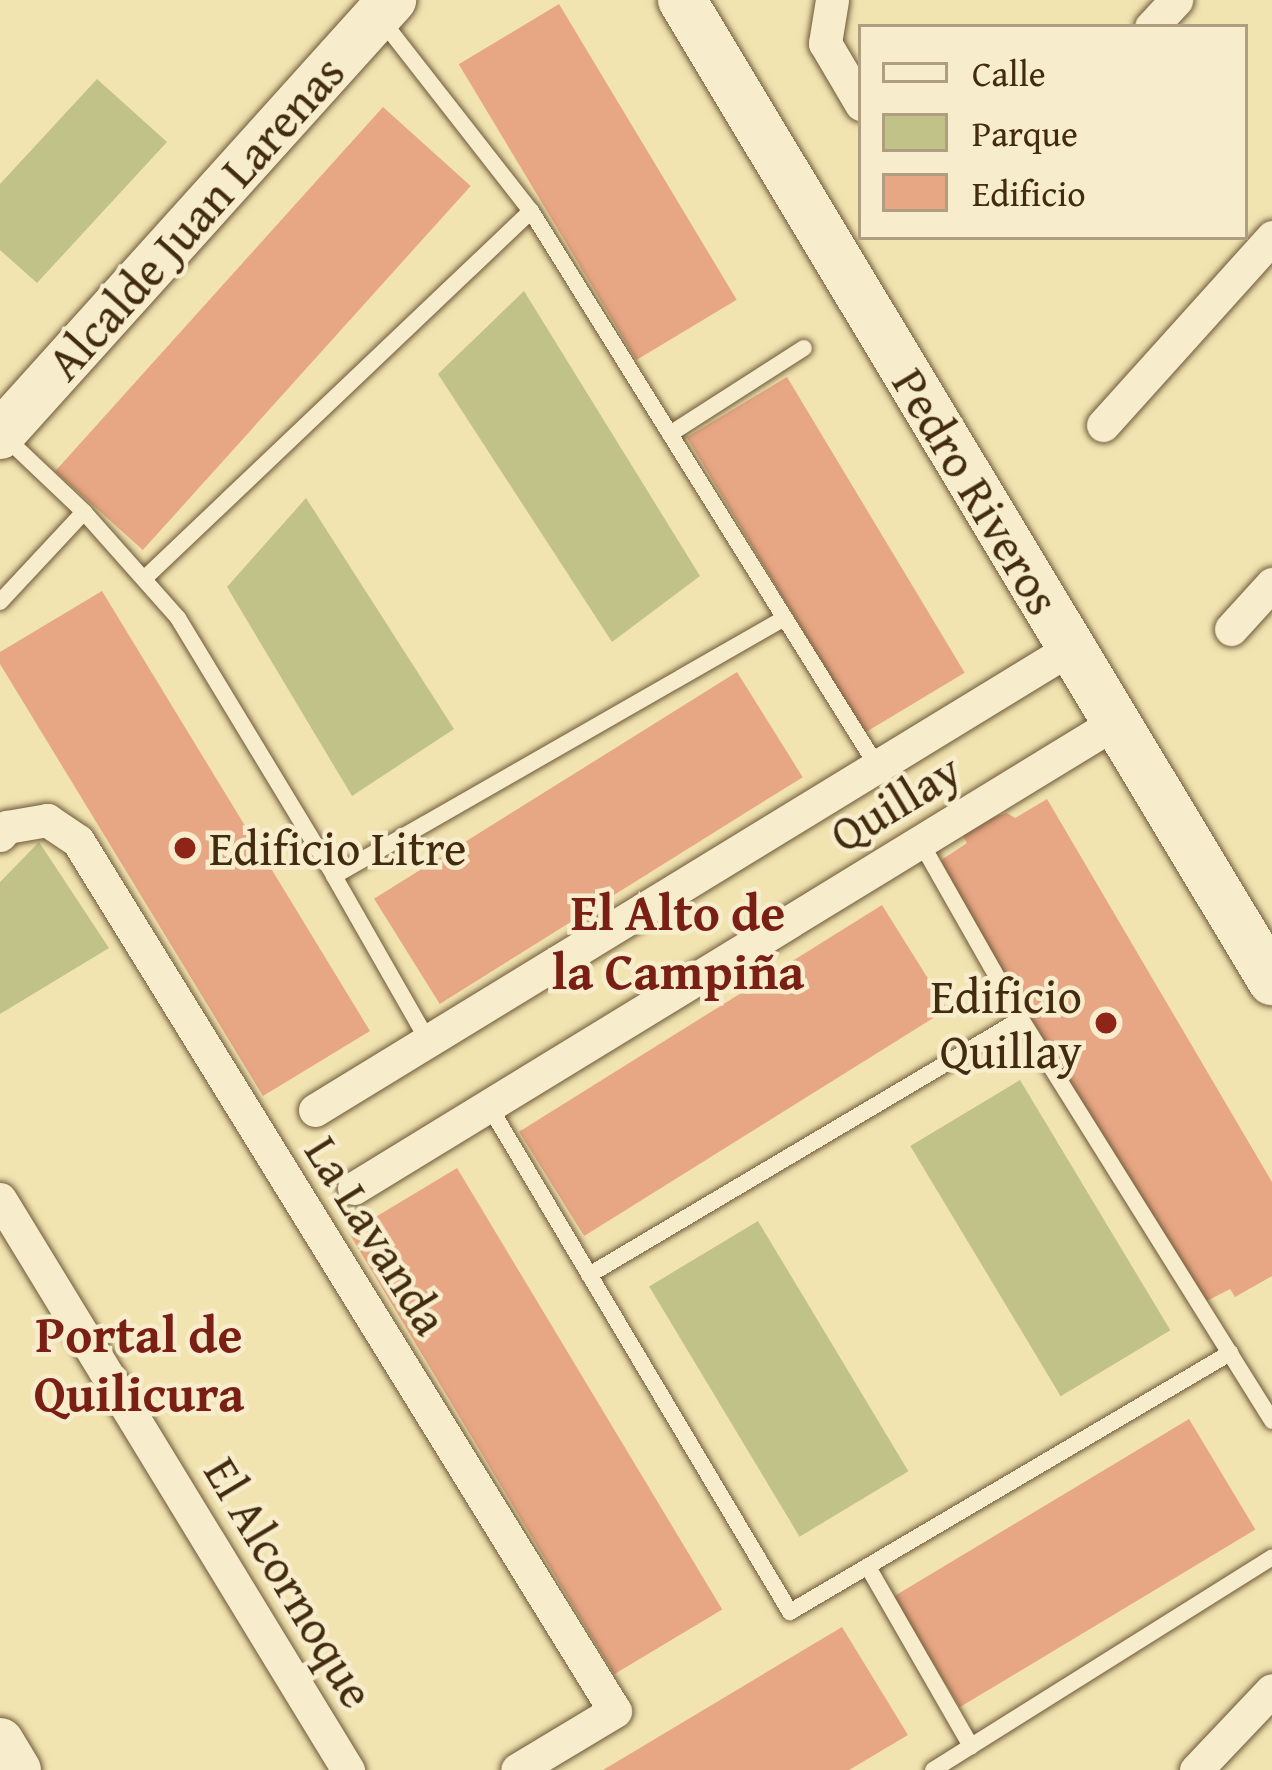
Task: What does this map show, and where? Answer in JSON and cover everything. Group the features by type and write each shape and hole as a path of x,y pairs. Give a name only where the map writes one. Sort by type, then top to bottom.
{"street":[{"name":"Pedro Riveros","path":"682,0 1272,981"},
{"path":"832,0 825,43 858,99"},
{"path":"1154,24 1176,0"},
{"name":"Alcalde Juan Larenas","path":"1,434 385,8"},
{"path":"1103,424 1272,237"},
{"path":"1231,629 1272,584"},
{"name":"Quillay","path":"315,1111 1071,648"},
{"name":"Quillay","path":"354,1188 1116,722"},
{"name":"La Lavanda","path":"0,835 7,827 47,820 78,842 615,1712 517,1770"},
{"name":"El Alcornoque","path":"0,1198 348,1770"},
{"path":"1196,1770 1272,1690"},
{"path":"0,1742 17,1770"}],"lane":[{"path":"385,8 531,211 877,766"},
{"path":"146,577 531,211"},
{"path":"670,434 804,348"},
{"path":"1,434 84,512 178,618 428,1041"},
{"path":"0,602 84,512"},
{"path":"334,876 783,620"},
{"path":"921,843 1021,1018 1272,1421"},
{"path":"590,1275 1021,1018"},
{"path":"489,1106 790,1612 1230,1353"},
{"path":"933,1770 1272,1557"},
{"path":"868,1567 971,1746"}],"green space":[{"path":"97,79 167,142 37,283 0,250 0,184"},
{"path":"524,291 700,576 612,642 438,374"},
{"path":"306,498 454,729 352,796 227,587"},
{"path":"39,842 109,948 0,1014 0,882"},
{"path":"1020,1080 1170,1330 1061,1396 910,1146"},
{"path":"758,1221 908,1471 800,1537 649,1286"}],"building":[{"path":"559,4 737,300 636,360 459,64"},
{"path":"383,107 471,186 143,550 55,471"},
{"path":"787,377 965,673 864,733 687,437"},
{"name":"Edificio Litre","path":"102,591 370,1031 263,1096 0,664 0,652"},
{"path":"737,672 803,777 440,1004 374,899"},
{"name":"Edificio Quillay","path":"1047,799 1272,1182 1272,1276 1235,1297 1230,1289 1203,1303 937,863 967,843 961,833 981,821 1007,813 1015,818"},
{"path":"882,905 947,1009 584,1236 519,1132"},
{"path":"457,1168 722,1609 614,1674 349,1233"},
{"path":"1189,1419 1255,1530 960,1707 893,1597"},
{"path":"842,1627 908,1735 849,1770 603,1770"}],"place":[{"name":"Edificio Litre","path":"185,848"},
{"name":"Edificio Quillay","path":"1106,1023"}],"district":[{"name":"El Alto de la Campiña","path":"678,942"},
{"name":"Portal de Quilicura","path":"139,1364"}]}
